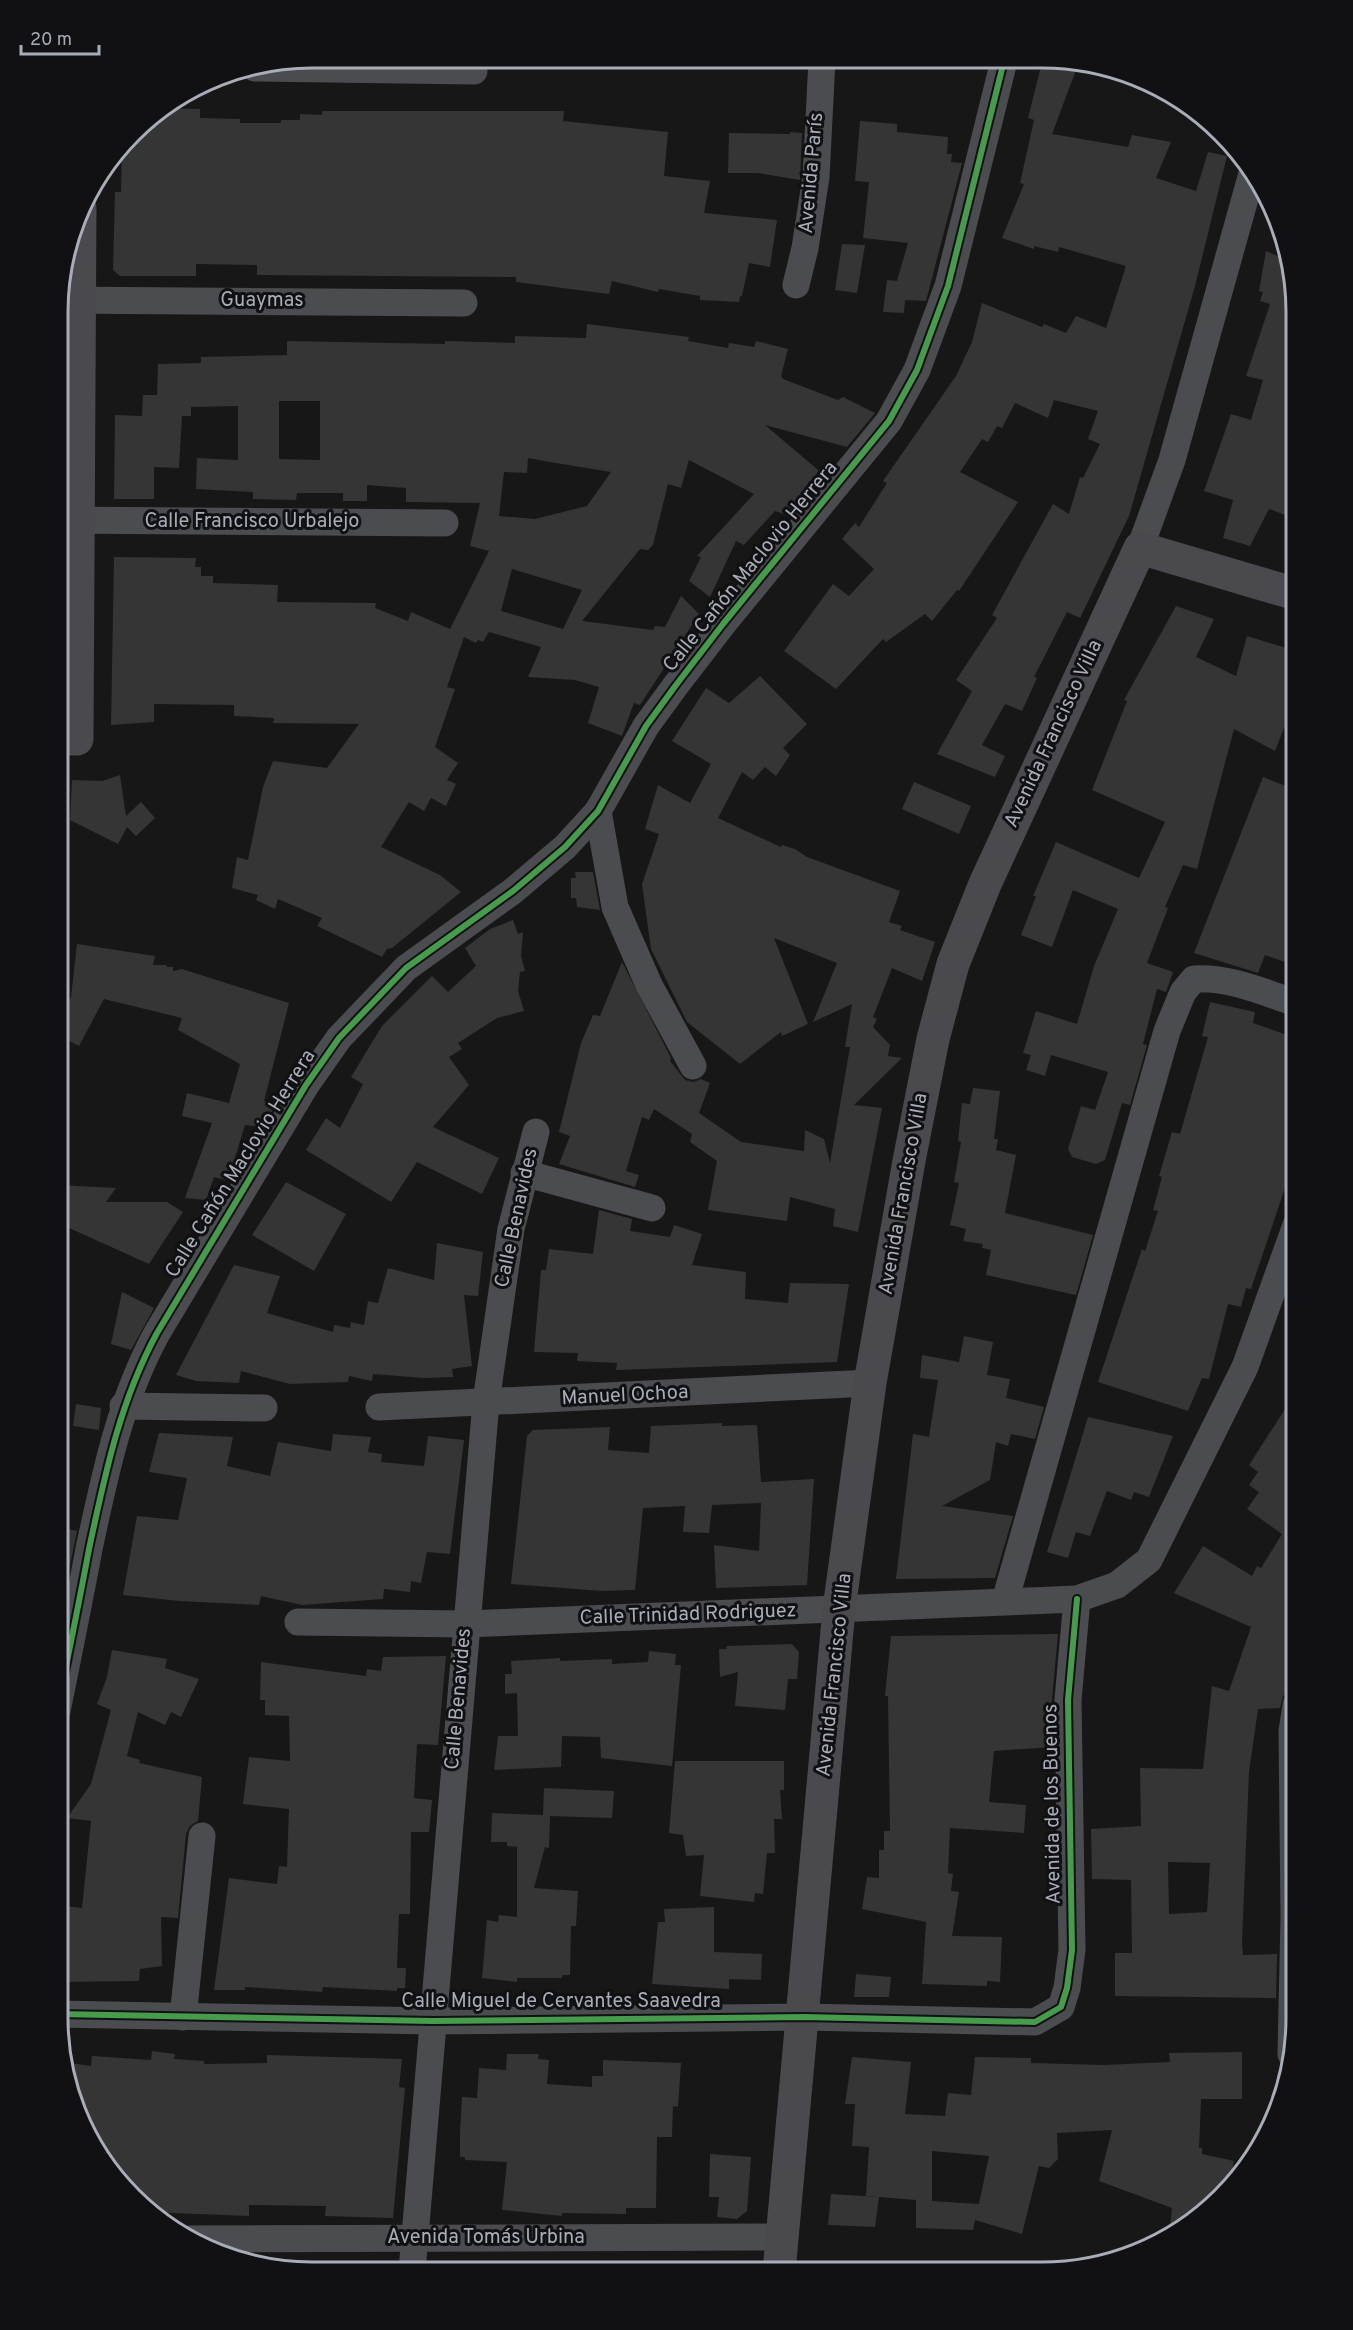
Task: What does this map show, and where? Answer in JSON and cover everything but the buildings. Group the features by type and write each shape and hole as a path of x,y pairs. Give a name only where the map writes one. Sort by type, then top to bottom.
{"main road":[{"path":"68,739 70,300 75,250"},
{"path":"1140,548 1286,591"},
{"name":"Avenida Francisco Villa","path":"780,2262 839,1610 870,1383 933,1040 953,964 990,874 1140,548"}],"street":[{"path":"291,68 474,71"},
{"name":"Avenida París","path":"796,285 805,248 816,177 822,68"},
{"name":"Calle Cañón Maclovio Herrera","path":"68,1656 104,1476 123,1407 138,1368 157,1333 306,1085 339,1038 406,968 513,891 565,846 598,811 646,726 723,624 890,421 917,370 948,286 1002,68"},
{"name":"Avenida Francisco Villa","path":"1140,548 1172,460 1249,184"},
{"name":"Guaymas","path":"70,300 464,303"},
{"name":"Calle Francisco Urbalejo","path":"68,520 445,523"},
{"path":"598,811 615,907 649,985 693,1066"},
{"path":"1005,1601 1167,1030 1183,992 1194,979 1209,978 1249,987 1286,1000"},
{"name":"Calle Benavides","path":"413,2262 486,1402 502,1282 524,1173 536,1132"},
{"path":"524,1173 652,1208"},
{"path":"1077,1599 1117,1585 1149,1560 1245,1367 1286,1252"},
{"name":"Manuel Ochoa","path":"379,1407 870,1383"},
{"path":"123,1407 264,1408"},
{"name":"Calle Trinidad Rodriguez","path":"298,1622 466,1624 1077,1599"},
{"name":"Avenida de los Buenos","path":"1061,2007 1072,1950 1068,1700 1077,1599"},
{"path":"183,2017 202,1836"},
{"name":"Calle Miguel de Cervantes Saavedra","path":"68,2014 433,2021 804,2017 1035,2022 1061,2007"},
{"name":"Avenida Tomás Urbina","path":"209,2240 783,2237"}],"cycle path":[{"path":"68,1655 89,1549 115,1438 133,1385 157,1333 306,1085 339,1038 406,968 513,891 565,847 598,811 646,726 676,685 889,421 917,370 948,286 1002,68"},
{"path":"68,2014 433,2021 804,2017 1035,2022 1061,2007 1067,1988 1072,1950 1068,1700 1077,1599"}]}
